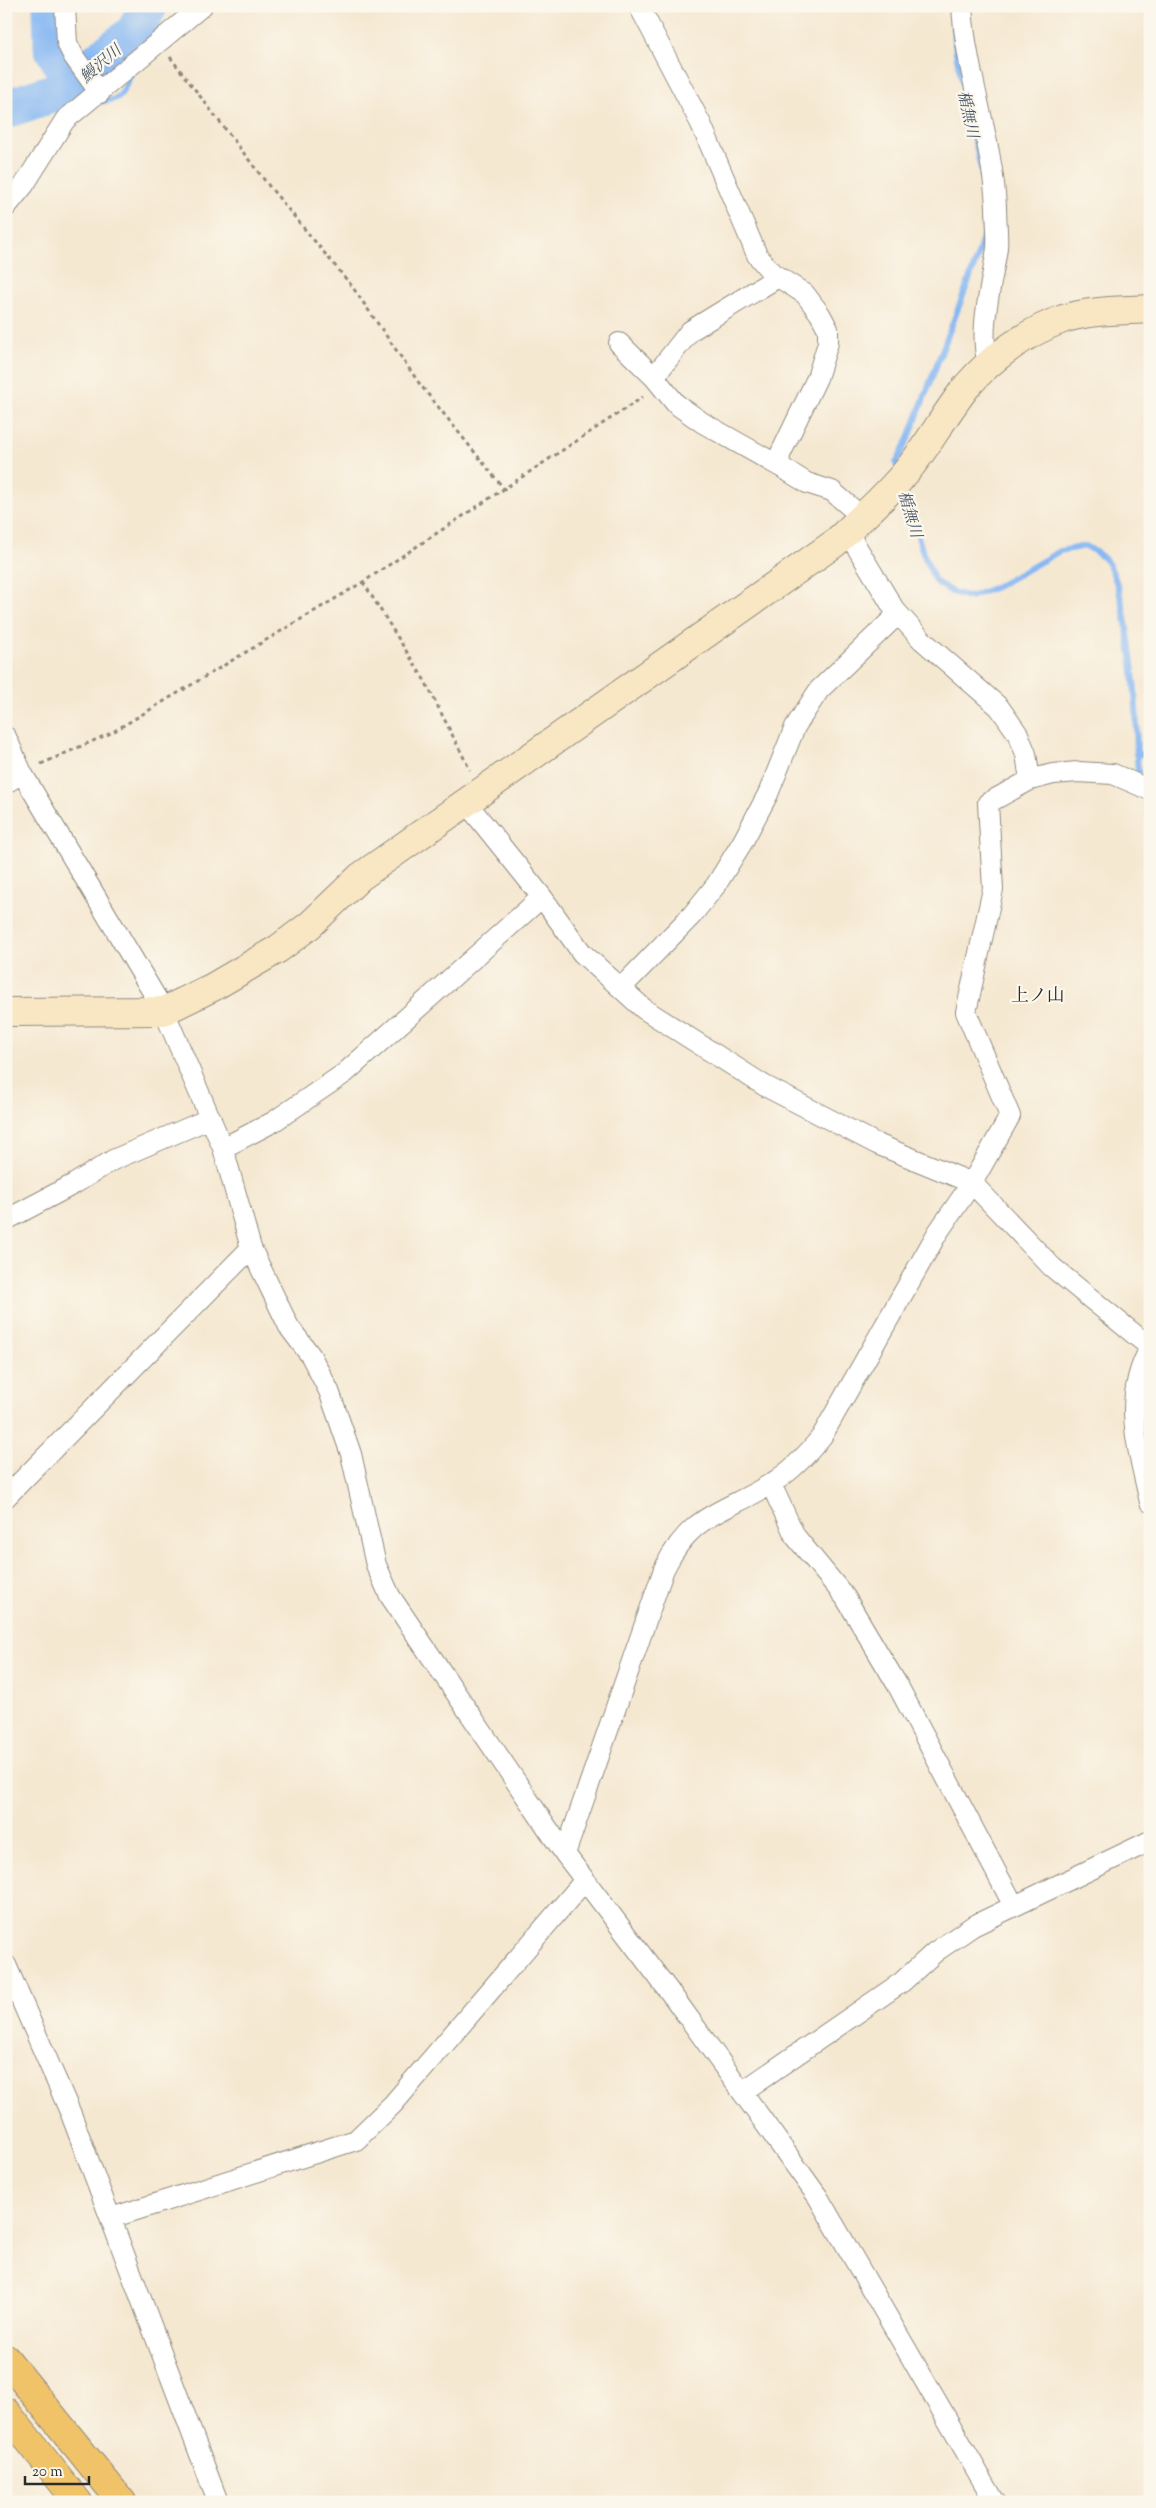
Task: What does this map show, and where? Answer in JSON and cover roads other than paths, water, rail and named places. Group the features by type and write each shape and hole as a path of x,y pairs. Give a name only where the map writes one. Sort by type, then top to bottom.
{"highway":[{"path":"6,2359 122,2502"},
{"path":"6,2412 78,2502"}],"street":[{"path":"65,6 67,43 92,98"},
{"path":"6,207 24,185 65,120 202,6"},
{"path":"639,6 701,124 758,255 772,273 805,294 820,314 828,329 828,343 817,378 779,457 781,467"},
{"path":"962,6 964,37 996,204 997,245 983,347 988,364"},
{"path":"657,382 690,332 778,277"},
{"path":"6,1012 164,1011 213,987 278,949 310,926 360,877 472,796 835,542 885,496 910,467 967,387 988,364 1029,336 1064,319 1100,312 1150,309"},
{"path":"619,343 676,404 703,423 807,483 832,491 854,524 898,614 928,646 999,707 1018,734 1026,754 1030,780"},
{"path":"621,988 692,915 716,885 742,843 768,794 795,727 819,690 898,614"},
{"path":"6,737 14,778 164,1011 223,1148 251,1248 289,1327 311,1356 328,1391 351,1454 376,1565 390,1596 565,1854 818,2197 996,2502"},
{"path":"565,1854 664,1569 674,1547 691,1529 724,1507 771,1484 798,1465 822,1436 938,1232 972,1183 1010,1116 966,1012 993,890 988,803 1030,780 1054,774 1078,772 1113,774 1150,790"},
{"path":"472,796 582,953 644,1008 765,1086 877,1144 972,1183 1052,1267 1150,1347 1141,1364 1135,1384 1132,1409 1150,1502"},
{"path":"223,1148 273,1122 345,1073 542,897"},
{"path":"6,1220 74,1184 113,1160 211,1118"},
{"path":"6,1497 251,1248"},
{"path":"771,1484 795,1536 845,1597 898,1686 1014,1906"},
{"path":"742,2092 902,1982 935,1952 973,1926 1150,1841"},
{"path":"111,2218 356,2140 393,2104 585,1880"},
{"path":"6,1965 71,2114 218,2502"}],"waterway":[{"name":"楯無川","path":"52,6 53,47 74,86"},
{"name":"鰻沢川","path":"6,109 74,86 98,61 135,33 148,6"},
{"name":"楯無川","path":"898,468 896,463 910,435 975,264 985,231 984,183 956,53 954,27"},
{"name":"楯無川","path":"97,102 112,100 120,95 131,74"},
{"name":"楯無川","path":"74,86 89,97"},
{"name":"楯無川","path":"903,487 923,553 935,581 952,592 970,597 996,587 1060,551 1086,546 1105,559 1119,591 1128,632 1135,692 1137,763 1140,782"},
{"path":"1136,754 1150,754"},
{"name":"楯無川","path":"1143,792 1150,821"}],"district":[{"name":"上ノ山","path":"1038,995"}]}
